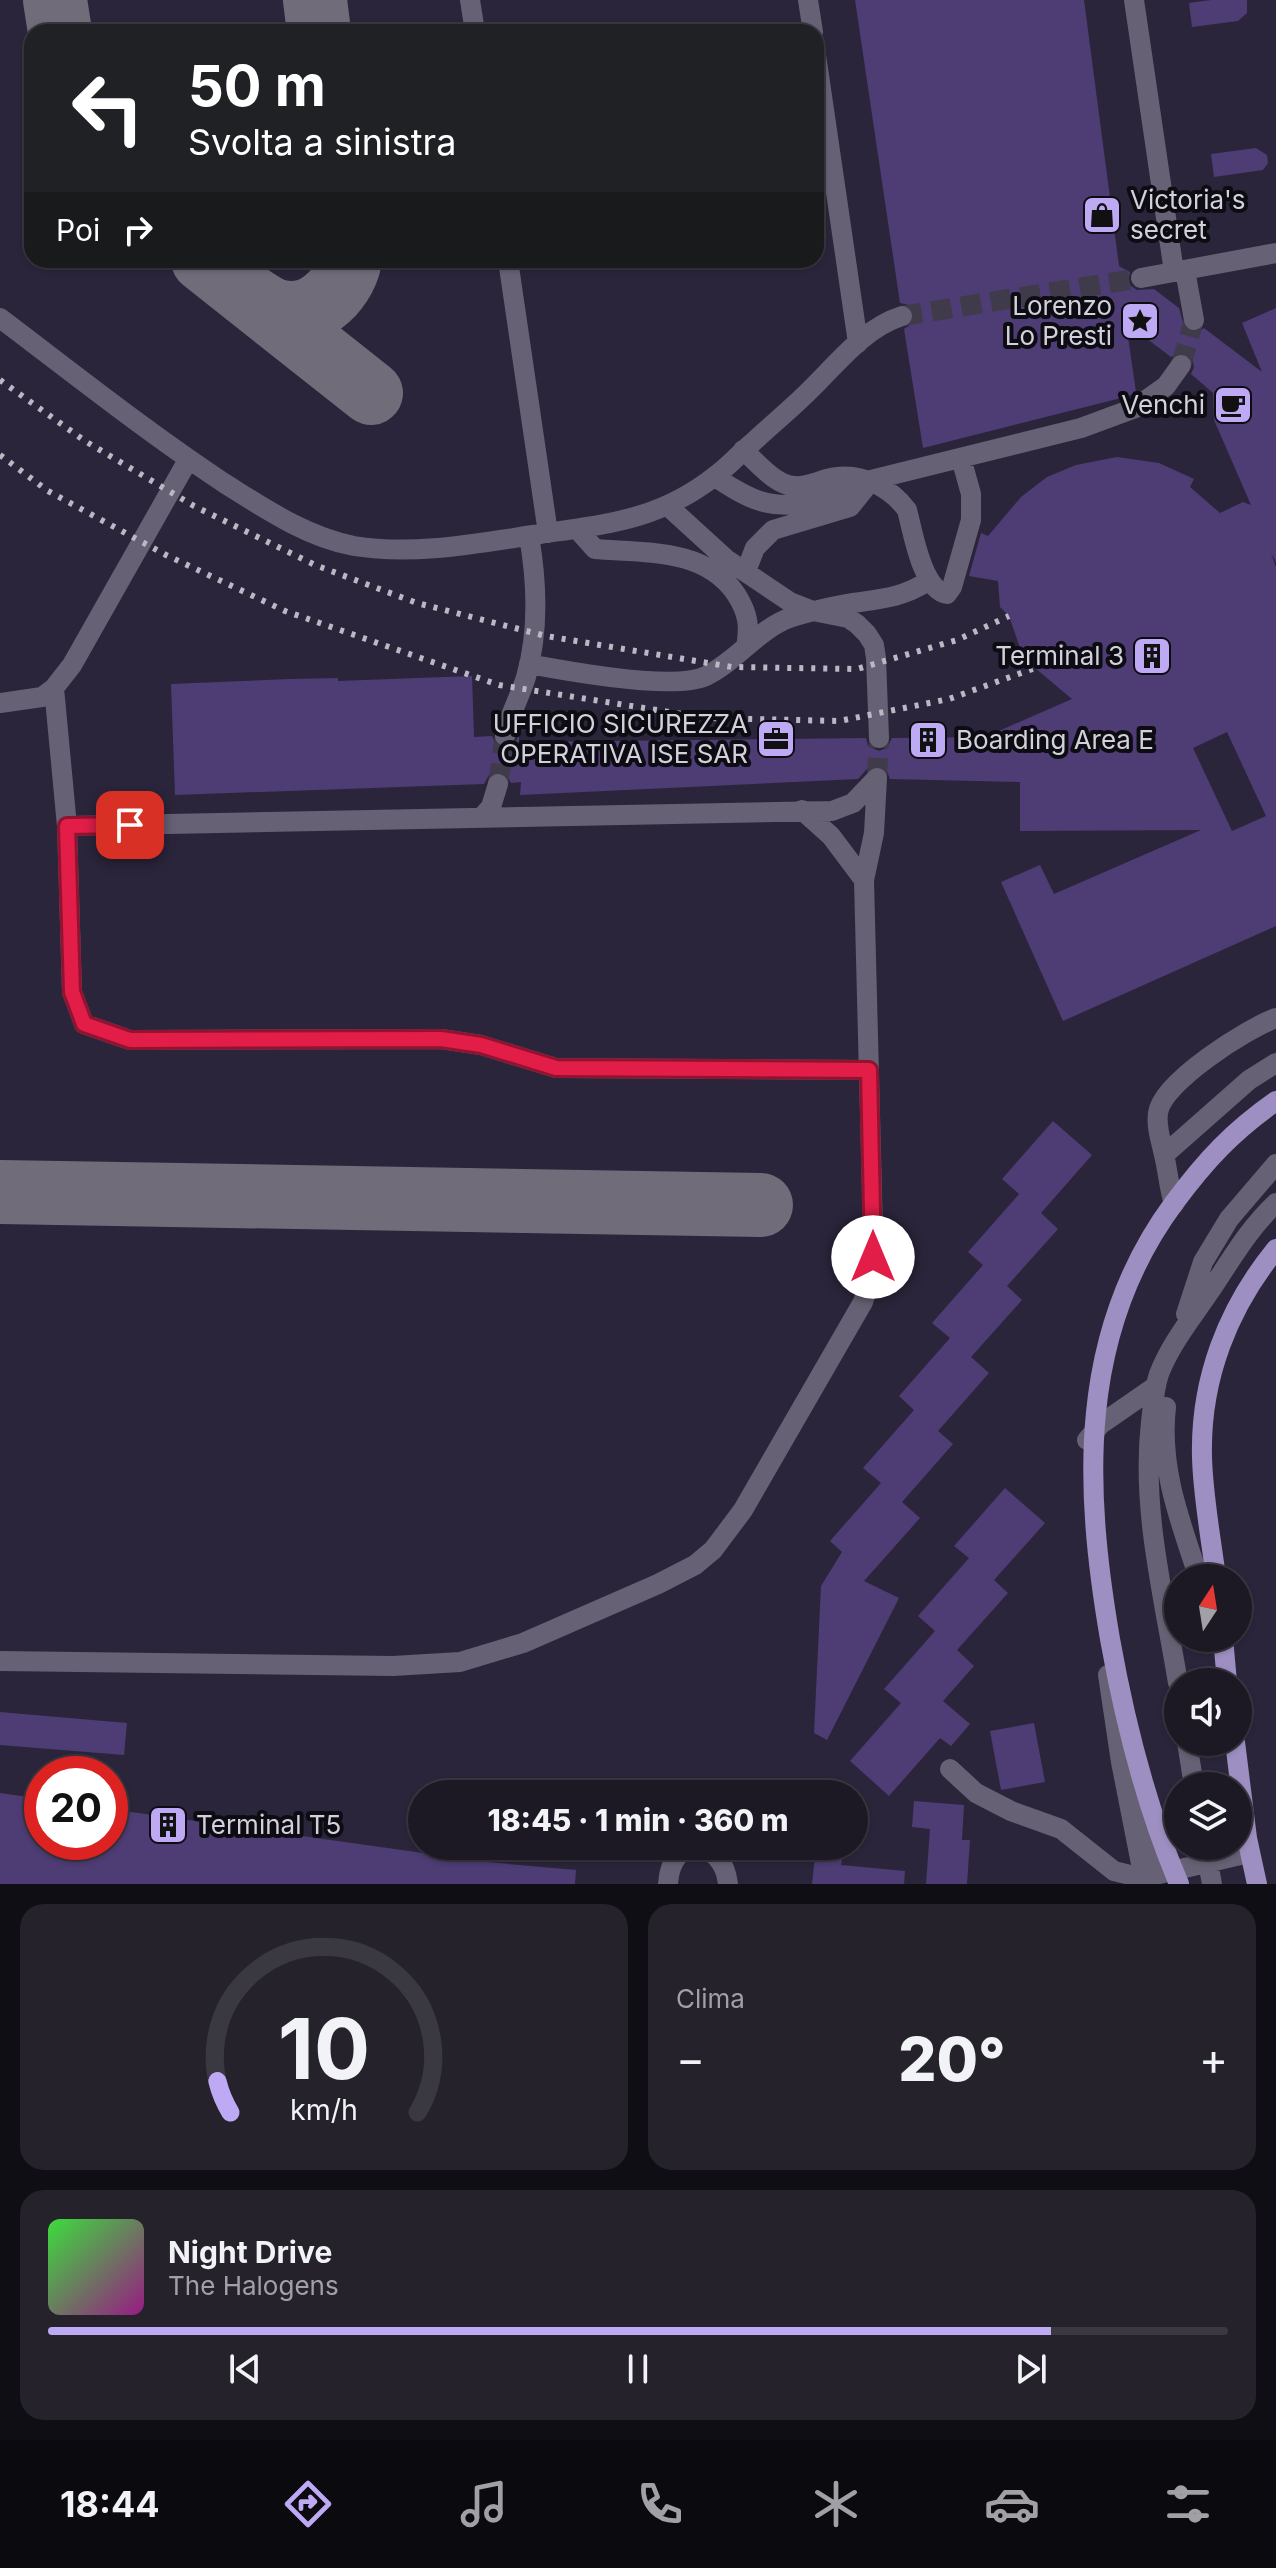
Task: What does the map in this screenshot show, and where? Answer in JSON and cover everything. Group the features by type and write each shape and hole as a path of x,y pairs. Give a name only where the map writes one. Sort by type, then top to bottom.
{"main road":[{"path":"1179,1884 1154,1819 1132,1744 1116,1672 1096,1547 1093,1431 1102,1362 1117,1311 1152,1235 1202,1165 1225,1141 1276,1101"},
{"path":"1214,1564 1202,1457 1207,1393 1221,1342 1241,1297 1271,1258"},
{"path":"1251,1860 1257,1884"}],"street":[{"path":"470,0 474,24"},
{"path":"808,0 812,24"},
{"path":"1134,0 1180,271 1194,320"},
{"path":"824,110 858,343"},
{"path":"1141,278 1276,253"},
{"path":"505,736 529,664 538,534 509,268"},
{"path":"0,318 188,460 295,526 352,545 389,550 429,549 578,530 617,523 668,506 715,477 858,343 887,321 902,316"},
{"path":"715,477 759,501 792,505 847,493 871,480 1081,428 1135,408 1166,386 1181,365"},
{"path":"743,450 780,482 794,487 838,476 871,480 907,510 928,581 937,591 947,594 971,520 971,494 961,458"},
{"path":"0,703 42,697 54,688 72,665 188,460"},
{"path":"746,571 755,548 773,530 850,507 871,480"},
{"path":"668,506 726,559 790,602 813,611 848,618 867,634 874,645 879,738"},
{"path":"578,530 595,549 689,558 719,574 745,608 749,621 746,647"},
{"path":"529,664 687,682 705,677 787,619 813,611 897,597 928,581"},
{"path":"54,688 67,826 72,992 84,1024 130,1040 441,1039 481,1045 556,1068 869,1070"},
{"path":"0,1661 393,1666 460,1662 523,1643 658,1584 695,1565 713,1550 743,1510 863,1302 873,1257 864,880 874,833 877,778 844,808 832,811 67,826"},
{"path":"481,818 491,807 498,784"},
{"path":"802,810 831,836 864,880"},
{"path":"1174,1204 1158,1126 1158,1111 1163,1100 1195,1068 1227,1044 1276,1018"},
{"path":"1164,1155 1227,1098 1276,1063"},
{"path":"1194,1564 1174,1503 1164,1444 1166,1398 1180,1333 1203,1262 1229,1219 1276,1164"},
{"path":"1176,1668 1148,1484 1148,1451 1156,1386 1165,1359 1180,1333 1237,1247 1276,1203"},
{"path":"1152,1879 1091,1570 1084,1482 1087,1440 1101,1424 1156,1386"},
{"path":"1096,1547 1117,1733 1152,1879"},
{"path":"950,1769 960,1781 990,1802 1070,1834 1114,1871 1152,1879 1223,1860"},
{"path":"668,1884 672,1861 690,1847 703,1848 720,1860 728,1884"},
{"path":"1208,1860 1212,1884"}],"shaded area":[{"path":"0,0 1276,0 1276,1884 0,1884"}],"building":[{"path":"855,0 1084,0 1119,266 1130,272 1128,280 1131,286 1137,290 1154,289 1179,308 1185,329 1196,333 1204,328 1262,372 1242,323 1276,308 1276,562 1271,553 1276,567 1276,926 1063,1021 1001,882 1040,865 1054,894 1201,830 1020,831 1020,782 890,779 886,769 877,765 868,768 858,779 520,795 521,782 511,783 507,775 496,771 489,775 484,784 175,795 171,684 472,676 474,737 492,736 496,745 503,749 514,745 519,735 519,742 866,738 868,746 879,751 887,748 892,738 985,737 1072,699 1035,668 1019,645 1009,616 1000,607 998,581 969,576 981,533 988,536 1021,497 1047,477 1076,465 1117,457 1159,463 1194,479 1190,487 1220,513 1243,502 1251,505 1214,420 1213,393 1191,374 1194,367 1192,359 1181,352 1171,357 1126,323 1136,392 923,448 904,329 913,323 914,312 909,305 900,303","holes":["1227,732 1266,816 1232,831 1193,748"]},
{"path":"1247,0 1247,13 1238,21 1192,27 1189,3"},
{"path":"1256,148 1267,155 1268,163 1263,170 1214,177 1211,154"},
{"path":"1053,1121 1092,1155 1041,1213 1058,1229 1007,1286 1022,1300 971,1357 989,1373 938,1431 953,1444 902,1502 920,1518 864,1581 899,1598 827,1740 814,1733 821,1586 842,1552 830,1541 881,1483 863,1468 914,1410 899,1396 950,1338 932,1323 983,1265 968,1252 1019,1194 1002,1179"},
{"path":"1005,1488 1045,1523 994,1580 1008,1593 957,1650 974,1666 943,1701 970,1724 951,1746 940,1738 889,1796 850,1761 901,1703 884,1689 935,1631 918,1616 969,1558 954,1546"},
{"path":"0,1712 127,1723 124,1755 0,1745"},
{"path":"1034,1723 1045,1782 1001,1790 990,1731"},
{"name":"Terminal T5","path":"0,1793 24,1796 24,1860 128,1860 128,1812 408,1851 408,1860 473,1860 576,1870 575,1884 0,1884"},
{"path":"914,1801 964,1805 962,1840 970,1840 967,1884 926,1884 930,1829 912,1827"},
{"path":"815,1860 842,1860 841,1865 905,1871 904,1884 812,1884"}],"taxiway":[{"path":"55,0 59,24"},
{"path":"315,0 318,24"},
{"path":"213,268 371,393"},
{"path":"246,294 274,310 287,313 312,309 332,294 347,268"},
{"path":"0,1192 761,1205"}],"tunnel":[{"path":"902,316 1141,278"},
{"path":"1181,365 1194,320"},
{"path":"498,784 505,736"},
{"path":"877,778 879,738"}],"railway":[{"path":"0,380 85,441 194,506 315,565 417,603 546,636 732,667 857,669 957,640 1009,616"},
{"path":"0,455 48,491 166,555 285,611 499,685 707,718 839,721 949,699 1035,668"}],"place":[{"name":"Victoria's secret","path":"1102,215"},
{"name":"Lorenzo Lo Presti","path":"1140,321"},
{"name":"Venchi","path":"1233,405"},
{"name":"Terminal 3","path":"1152,656"},
{"name":"UFFICIO SICUREZZA OPERATIVA ISE SAR","path":"776,739"},
{"name":"Boarding Area E","path":"928,740"},
{"name":"Terminal T5","path":"168,1825"}],"route":[{"path":"130,825 67,826 72,992 84,1024 130,1040 465,1041 556,1068 869,1070 873,1257"}]}
